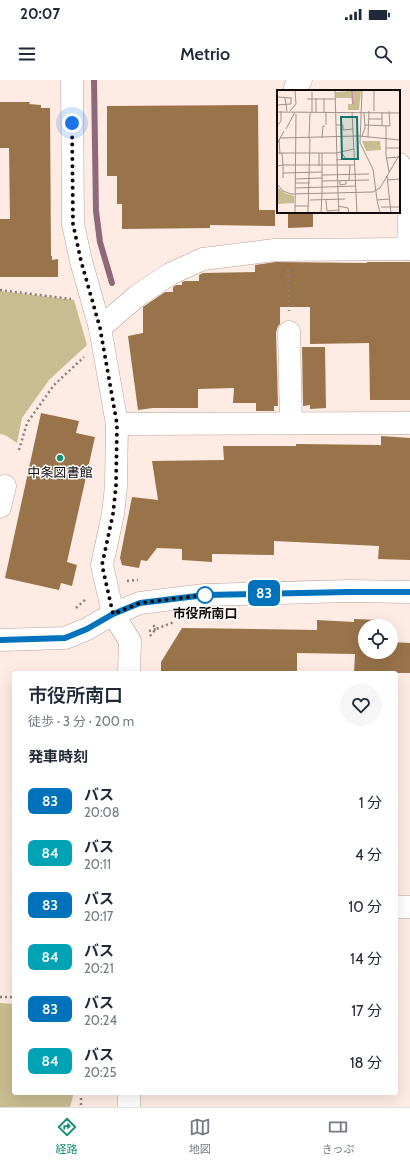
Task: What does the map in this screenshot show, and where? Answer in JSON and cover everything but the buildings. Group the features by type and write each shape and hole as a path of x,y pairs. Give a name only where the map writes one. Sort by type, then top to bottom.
{"street":[{"path":"72,80 73,224 81,261 100,328 117,424 116,486 113,514 102,565 113,614 130,641 129,671"},
{"path":"295,90 295,87 301,80"},
{"path":"400,165 410,177"},
{"path":"100,328 137,296 170,274 203,259 274,250 409,249 410,184"},
{"path":"289,332 291,424"},
{"path":"117,424 410,423"},
{"path":"0,640 65,638 87,629 113,614 140,603 205,595 410,592"},
{"path":"398,907 410,907"},
{"path":"129,1095 129,1107"}],"path":[{"path":"288,250 289,332"},
{"path":"0,290 71,299"},
{"path":"19,450 27,422 54,385 86,355"},
{"path":"72,610 78,608 90,595"},
{"path":"146,640 156,629 180,619"},
{"path":"152,622 156,629"},
{"path":"0,997 12,998"},
{"path":"81,1095 81,1107"}],"shaded area":[{"path":"0,291 74,300 87,345 49,380 22,418 17,443 5,435 0,434"},
{"path":"0,1003 12,1004 12,1095 73,1095 70,1107 0,1107"}],"waterway":[{"path":"94,80 96,211 100,242 112,283"}],"bus line":[{"name":"83","path":"0,640 65,638 87,629 113,614 140,603 205,595 410,592"}],"place":[{"name":"中条図書館","path":"60,458"},
{"name":"市役所南口","path":"205,595"}],"route":[{"path":"72,123 73,224 81,261 100,328 117,424 116,486 113,514 102,565 113,614 140,603 205,595"}]}
